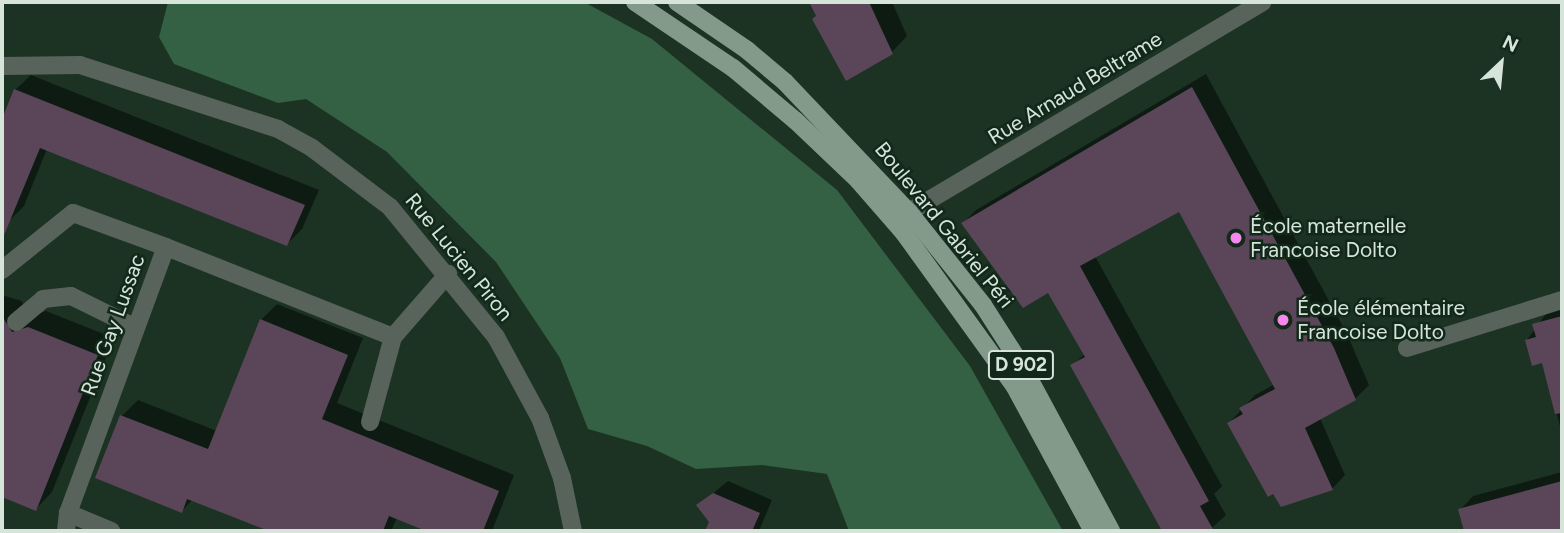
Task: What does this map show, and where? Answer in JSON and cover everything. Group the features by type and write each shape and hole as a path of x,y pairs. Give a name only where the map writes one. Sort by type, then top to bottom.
{"main road":[{"name":"Boulevard Gabriel Péri","path":"635,2 733,68 796,121 858,180 904,233 1015,387 1093,531"},
{"name":"Boulevard Gabriel Péri","path":"677,2 747,50 785,82 909,212 983,305 1025,371 1111,531"}],"street":[{"name":"Rue Arnaud Beltrame","path":"909,212 1262,2"},
{"name":"Rue Lucien Piron","path":"2,66 80,65 278,129 312,148 390,207 448,274 496,337 540,418 562,478 573,531"},
{"path":"2,270 73,214 166,247"},
{"name":"Rue Gay Lussac","path":"67,522 166,247 393,337"},
{"path":"370,422 393,337 448,274"},
{"path":"16,322 43,299 71,296 136,328"},
{"path":"1407,348 1562,300"},
{"path":"67,522 111,531"}],"green space":[{"path":"168,2 584,2 652,39 837,190 970,366 1063,531 849,531 827,474 762,465 696,469 647,446 588,429 560,358 496,262 387,152 306,99 278,103 174,64 159,37"}],"building":[{"path":"809,2 869,2 893,54 846,81 812,19 816,16"},
{"path":"1192,87 1334,348 1356,400 1305,428 1333,490 1281,507 1273,494 1268,497 1227,423 1243,414 1239,408 1275,389 1179,212 1080,266 1209,501 1200,506 1214,531 1162,531 1070,365 1085,357 1048,293 1023,308 961,223"},
{"path":"14,89 305,205 287,246 40,148 2,240 2,119"},
{"path":"2,316 12,332 28,327 98,355 36,511 2,497"},
{"path":"1562,316 1562,413 1555,414 1542,363 1532,366 1525,340 1536,337 1532,324"},
{"path":"260,319 348,355 322,419 499,491 483,531 426,531 389,516 383,531 269,531 187,499 182,513 95,478 120,415 208,449"},
{"path":"1562,481 1562,531 1464,531 1458,509"},
{"path":"713,493 760,513 752,531 705,531 709,522 696,505"}],"place":[{"name":"École maternelle Francoise Dolto","path":"1236,238"},
{"name":"École élémentaire Francoise Dolto","path":"1283,320"}]}
